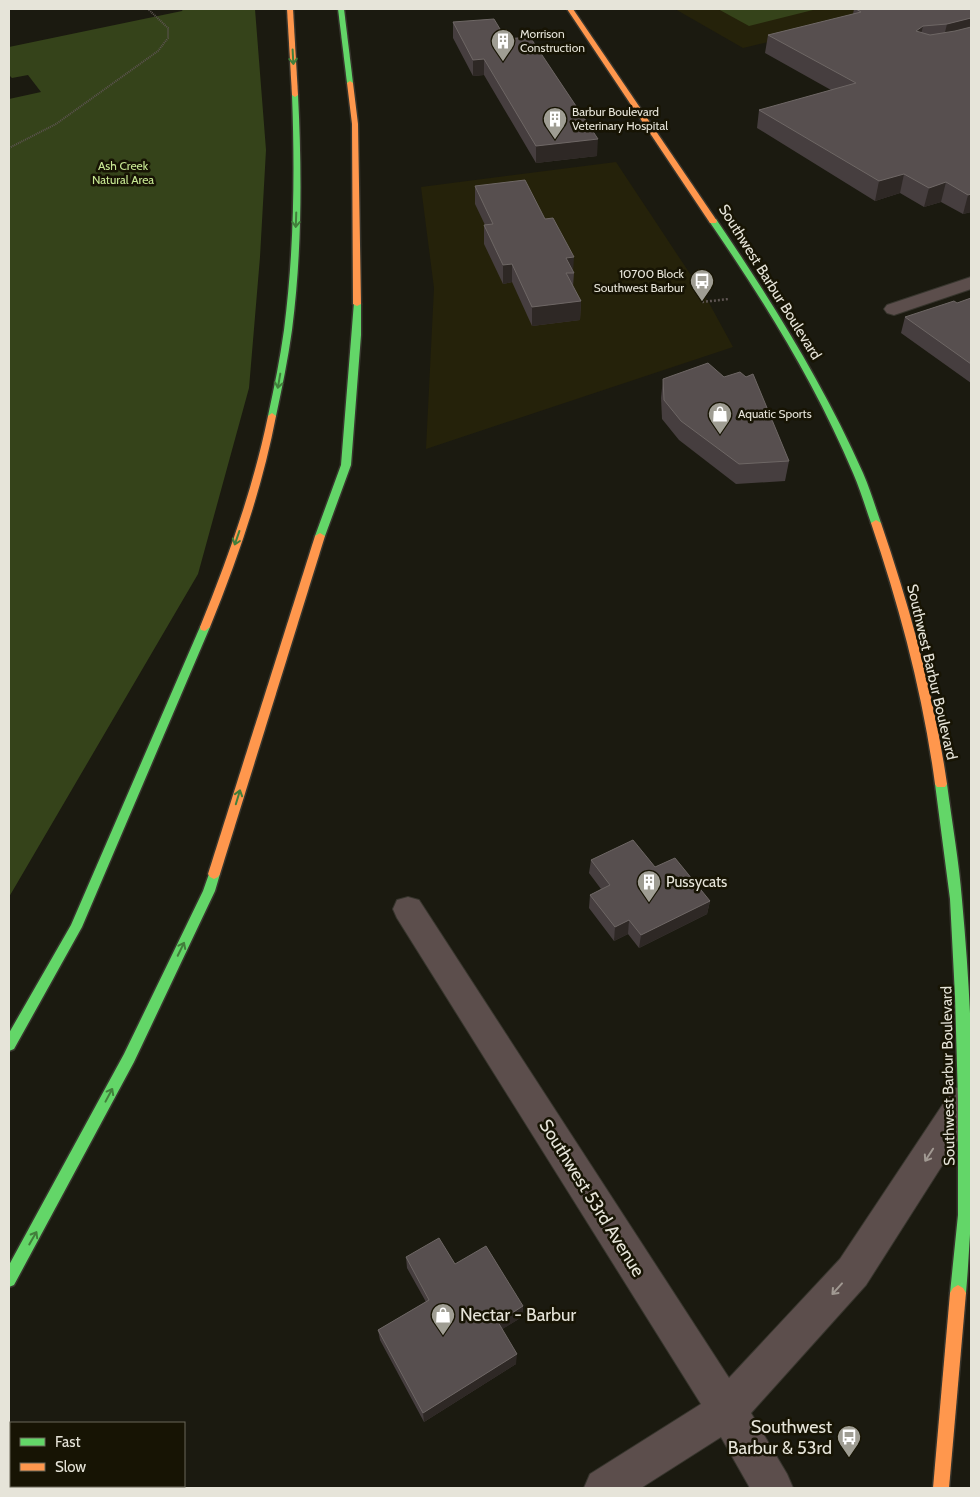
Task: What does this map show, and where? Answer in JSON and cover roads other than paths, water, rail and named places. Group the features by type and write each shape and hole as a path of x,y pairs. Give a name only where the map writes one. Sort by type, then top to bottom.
{"main road":[{"path":"9,1045 76,927 216,600 254,490 270,429 286,340 294,268 298,150 290,9"},
{"path":"9,1280 129,1058 209,891 320,536 346,465 357,335 355,124 341,9"},
{"name":"Southwest Barbur Boulevard","path":"570,9 771,306 812,378 858,473 900,592 935,733 956,899 965,1100 964,1215 941,1488"}],"street":[{"path":"894,309 971,283"},
{"name":"Southwest 53rd Avenue","path":"408,910 727,1410 773,1488"},
{"path":"604,1488 727,1410 853,1272 965,1100"}],"place":[{"name":"Morrison Construction","path":"503,62"},
{"name":"Barbur Boulevard Veterinary Hospital","path":"555,140"},
{"name":"10700 Block Southwest Barbur","path":"702,302"},
{"name":"Aquatic Sports","path":"720,435"},
{"name":"Pussycats","path":"649,903"},
{"name":"Nectar - Barbur","path":"443,1336"},
{"name":"Southwest Barbur & 53rd","path":"849,1458"}],"park label":[{"name":"Ash Creek Natural Area","path":"123,173"}]}
